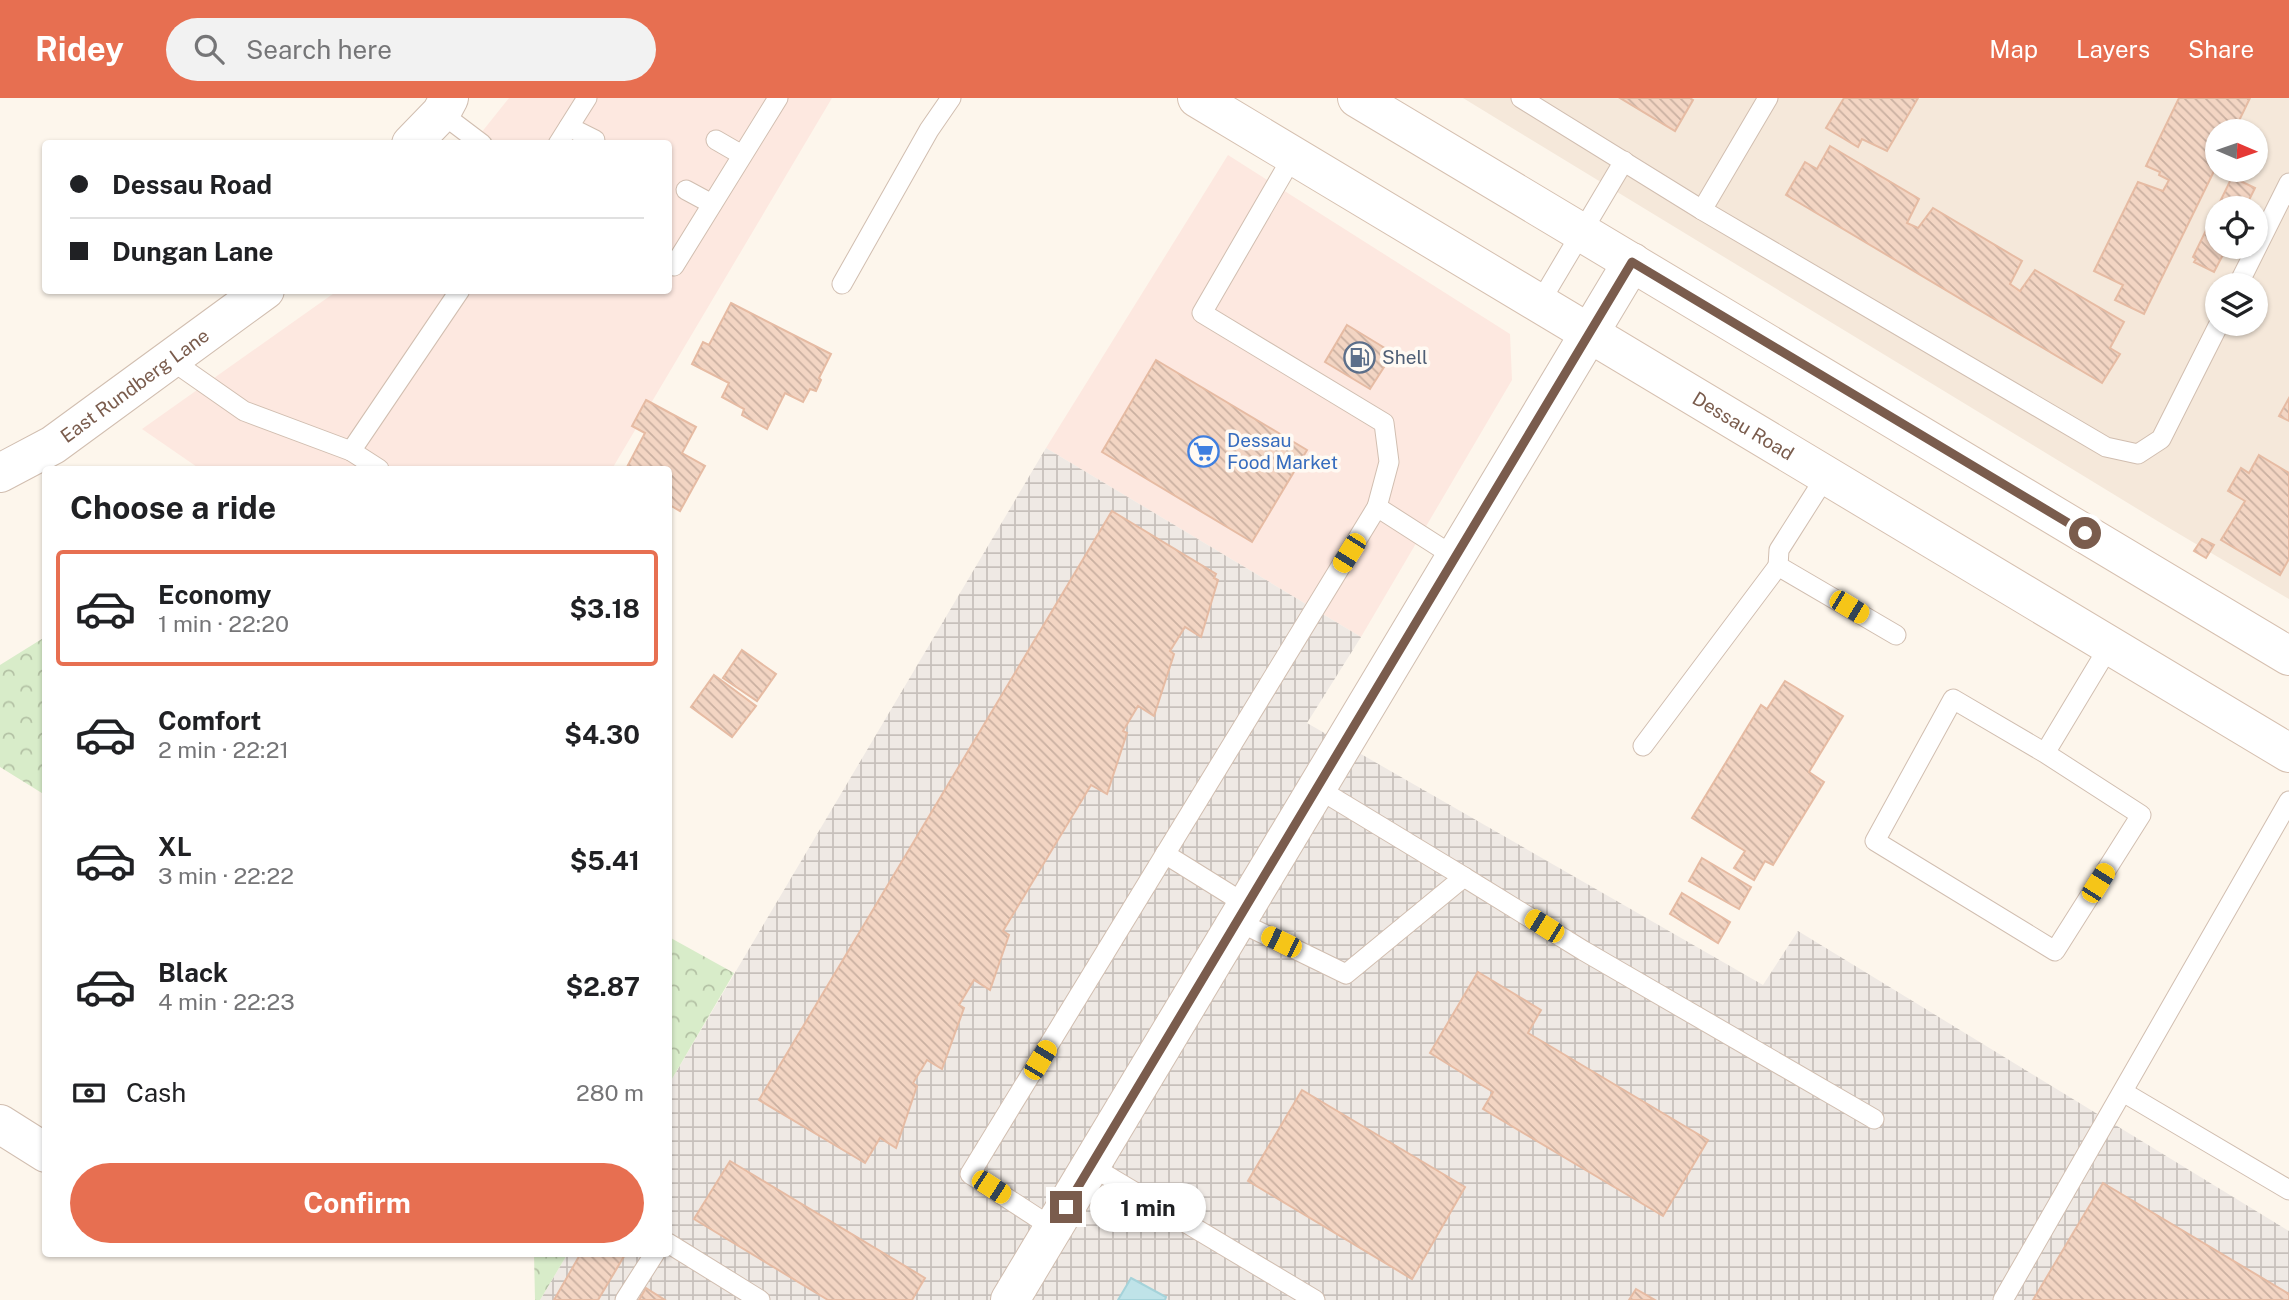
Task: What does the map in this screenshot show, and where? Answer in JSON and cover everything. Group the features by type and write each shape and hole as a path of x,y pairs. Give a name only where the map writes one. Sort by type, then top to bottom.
{"main road":[{"name":"Dessau Road","path":"1197,98 2289,753"},
{"path":"1357,98 2289,656"},
{"path":"414,140 445,105"},
{"path":"1010,1300 1632,262"},
{"name":"East Rundberg Lane","path":"0,473 53,445 260,294"},
{"path":"0,1124 42,1150"}],"lane":[{"path":"561,140 587,98"},
{"path":"842,284 929,130 951,98"},
{"path":"1521,98 1702,210 2106,447 2138,454 2161,439 2213,336"},
{"path":"1702,210 1768,98"},
{"path":"672,265 674,266 743,155 771,100"},
{"path":"445,105 478,140"},
{"path":"569,127 595,140"},
{"path":"716,140 743,155"},
{"path":"1054,1228 970,1174 1377,507 1388,462 1384,423 1202,313 1293,156"},
{"path":"1539,304 1624,161"},
{"path":"2244,273 2289,183"},
{"path":"686,190 712,204"},
{"path":"351,450 457,294"},
{"path":"172,360 244,411 351,450 375,466"},
{"path":"1643,746 1778,566 1779,550 1826,476"},
{"path":"1377,507 1455,557"},
{"path":"1778,566 1896,635"},
{"path":"2045,753 2110,645"},
{"path":"1953,699 2045,753 2141,815 2055,951 1875,841 1953,699"},
{"path":"1317,788 1584,951 1874,1119"},
{"path":"2003,1300 2289,801"},
{"path":"1165,854 1242,913 1346,974 1464,877"},
{"path":"2123,1092 2289,1190"},
{"path":"1091,1166 1315,1300"},
{"path":"672,1245 760,1300"},
{"path":"625,1300 652,1257"}],"shaded area":[{"path":"509,98 832,98 614,466 196,466 142,429 333,294 672,294 672,140 475,140"},
{"path":"1463,98 2289,98 2289,599 2164,525"},
{"path":"1228,155 1510,334 1512,380 1361,637 1046,448"},
{"path":"1046,448 1361,637 1307,723 1763,985 1798,931 2289,1231 2289,1300 540,1300 566,1257 672,1257 672,1079"}],"green space":[{"path":"42,639 42,793 0,767 0,665"},
{"path":"672,939 734,973 672,1079"},
{"path":"534,1257 566,1257 540,1300 535,1300"}],"water":[{"path":"1131,1278 1166,1297 1165,1300 1118,1300"}],"building":[{"path":"1620,98 1690,98 1693,100 1675,131"},
{"path":"1844,98 1918,98 1887,151 1862,139 1858,147 1826,128"},
{"path":"2179,98 2250,98 2240,119 2205,119 2205,182 2209,182 2144,314 2115,300 2123,285 2094,271 2138,182 2163,191 2169,180 2159,175 2160,172 2146,166"},
{"path":"1830,146 1919,199 1907,223 1918,228 1933,208 2022,261 2010,284 2020,291 2035,270 2124,322 2110,348 2120,354 2102,383 1786,195 1805,162 1817,169"},
{"path":"2230,182 2242,182 2255,188 2251,196 2223,196"},
{"path":"2205,232 2205,259 2221,259 2214,272 2194,262 2196,259 2193,257"},
{"path":"731,303 831,354 819,378 821,380 816,391 810,389 803,402 785,393 767,429 742,415 744,409 722,397 729,383 692,364 703,342 709,345"},
{"name":"Shell","path":"1347,325 1393,353 1370,389 1325,362"},
{"name":"Dessau Food Market","path":"1156,360 1307,450 1252,542 1102,452"},
{"path":"2289,398 2289,421 2279,416"},
{"path":"646,400 696,427 682,453 705,466 680,511 672,506 672,466 628,466 645,433 632,426"},
{"path":"2259,455 2289,473 2289,559 2280,575 2221,540 2245,501 2228,491 2241,468 2249,473"},
{"path":"1112,511 1216,574 1214,578 1218,580 1201,637 1185,627 1170,651 1174,654 1154,716 1138,706 1123,731 1127,733 1107,794 1091,785 1003,931 1009,935 990,990 974,980 959,1005 964,1008 942,1069 927,1060 913,1083 917,1086 896,1148 880,1138 865,1163 759,1100"},
{"path":"2202,539 2214,545 2206,558 2194,551"},
{"path":"742,650 776,674 757,701 723,678"},
{"path":"714,675 756,706 732,737 691,707"},
{"path":"1785,681 1843,716 1809,772 1824,782 1773,865 1765,861 1754,880 1734,868 1745,851 1692,818 1761,705 1767,709"},
{"path":"1702,858 1751,887 1739,909 1689,881"},
{"path":"1682,893 1730,922 1718,943 1670,914"},
{"path":"1478,972 1541,1010 1528,1033 1708,1140 1663,1216 1483,1109 1493,1092 1430,1053"},
{"path":"1302,1090 1465,1187 1412,1279 1248,1181"},
{"path":"730,1161 925,1278 912,1300 828,1300 694,1219"},
{"path":"2103,1183 2289,1294 2289,1300 2033,1300"},
{"path":"579,1257 624,1257 598,1300 554,1300"},
{"path":"646,1288 665,1300 639,1300"},
{"path":"1636,1289 1655,1300 1629,1300"}],"place":[{"name":"Shell","path":"1359,357"},
{"name":"Dessau Food Market","path":"1204,451"}],"route":[{"path":"1066,1207 1632,262 2085,533"}]}
